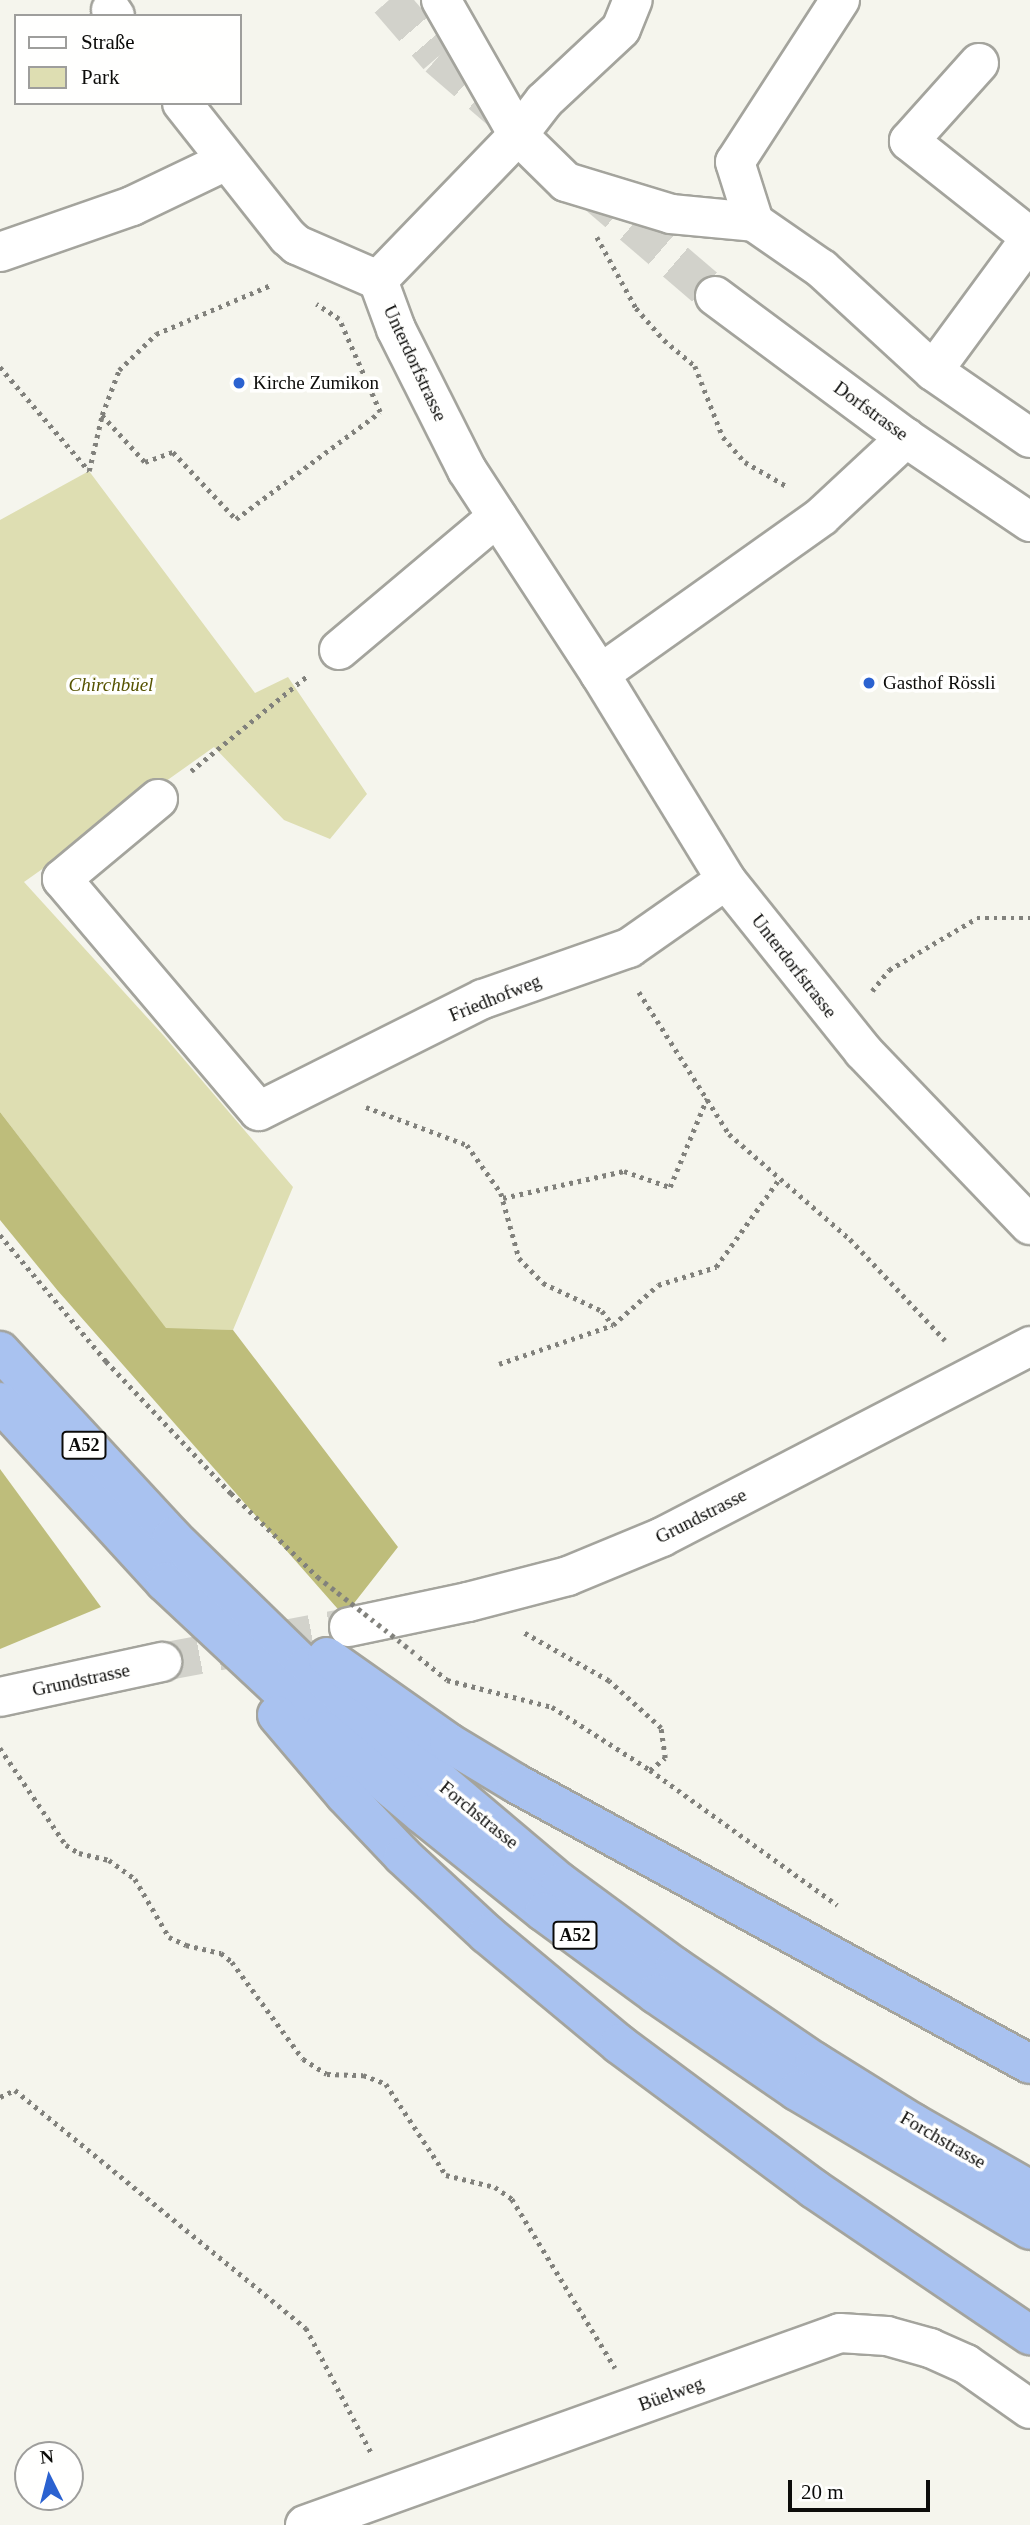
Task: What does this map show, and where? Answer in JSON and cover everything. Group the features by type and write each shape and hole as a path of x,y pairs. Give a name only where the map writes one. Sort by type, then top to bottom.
{"highway":[{"name":"Forchstrasse","path":"0,1351 172,1537 305,1667 561,1883 675,1967 815,2062 1030,2190"},
{"name":"Forchstrasse","path":"0,1402 165,1582 324,1731 544,1912 656,1994 797,2091 1030,2230"},
{"path":"172,1537 331,1660 461,1750 517,1784 1030,2064"},
{"path":"165,1582 345,1795 487,1934 619,2044 725,2125 902,2251 1030,2335"}],"street":[{"path":"441,0 519,135 565,181 671,214 754,222 821,269 933,371 1030,438"},
{"path":"378,280 519,135 544,101 621,29 633,0"},
{"path":"754,222 735,162 840,0"},
{"path":"933,371 1030,238 909,141 979,63"},
{"name":"Unterdorfstrasse","path":"184,105 297,246 378,280 396,329 467,470 600,674 726,880 843,1027 1030,1225"},
{"path":"0,252 132,206 226,161"},
{"name":"Dorfstrasse","path":"715,296 906,438 1030,522"},
{"path":"600,674 822,516 906,438"},
{"path":"339,650 496,517"},
{"name":"Friedhofweg","path":"158,799 62,879 259,1111 483,999 629,948 726,880"},
{"name":"Grundstrasse","path":"349,1627 468,1602 568,1576 662,1537 1030,1346"},
{"name":"Grundstrasse","path":"0,1697 162,1662"},
{"name":"Büelweg","path":"305,2525 840,2333 887,2336 930,2348 966,2364 1030,2409"}],"path":[{"path":"565,181 636,308 664,340 695,366 723,438 745,462 790,488"},
{"path":"0,367 89,471 102,415 119,370 156,334 328,257"},
{"path":"102,415 145,462 173,452 236,519 380,412 339,319"},
{"path":"158,799 339,650"},
{"path":"843,1027 889,970 977,918 1030,918"},
{"path":"637,988 729,1134 850,1239 977,1374"},
{"path":"384,1047 398,1070 365,1107 467,1145 503,1198 519,1258 543,1283 602,1311 613,1325"},
{"path":"503,1198 624,1171 670,1187 707,1098"},
{"path":"499,1364 613,1325 658,1285 716,1267 780,1178"},
{"path":"0,1235 106,1361 231,1493 318,1577 447,1680 552,1707 650,1770 840,1907"},
{"path":"468,1602 609,1681 660,1728 665,1758 650,1770"},
{"path":"0,1748 66,1845 79,1853 110,1860 135,1879 169,1937 186,1945 221,1953 233,1962 303,2059 327,2074 363,2075 386,2084 446,2175 495,2187 512,2199 638,2406"},
{"path":"0,2097 15,2090 306,2328 394,2495"}],"green space":[{"name":"Chirchbüel","path":"89,471 255,693 288,677 367,794 330,839 284,820 214,747 24,882 164,1036 293,1187 233,1330 166,1329 0,1112 0,520"}],"shaded area":[{"path":"0,1112 166,1328 233,1330 398,1547 344,1616 58,1291 0,1220"},
{"path":"0,1469 101,1607 0,1649"}],"tunnel":[{"path":"389,0 438,57 504,114"},
{"path":"589,188 715,296"},
{"path":"162,1662 349,1627"}],"place":[{"name":"Kirche Zumikon","path":"239,383"},
{"name":"Gasthof Rössli","path":"869,683"}]}
